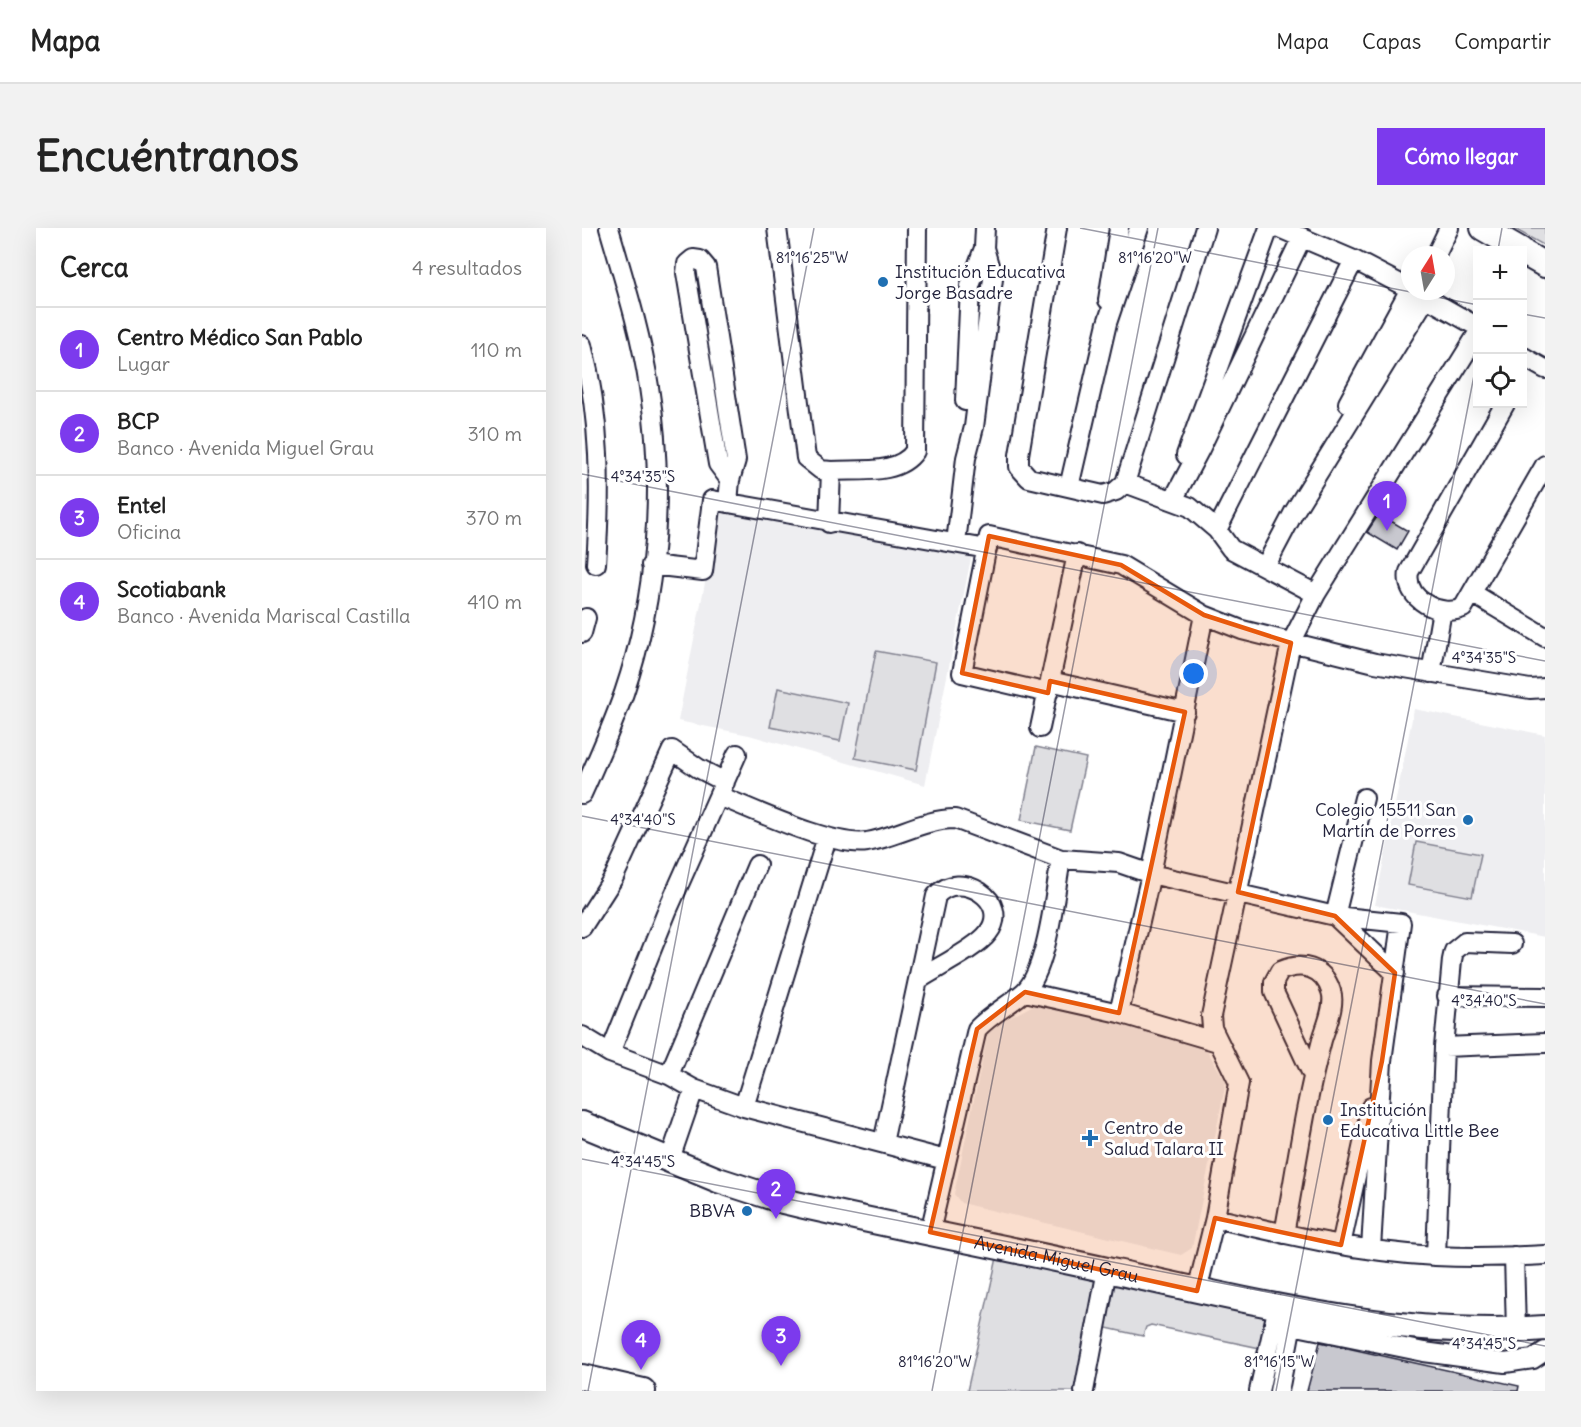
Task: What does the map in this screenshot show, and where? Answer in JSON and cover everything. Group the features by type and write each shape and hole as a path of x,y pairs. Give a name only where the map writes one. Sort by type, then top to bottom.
{"main road":[{"path":"1483,228 1514,246"},
{"path":"1527,254 1545,265"},
{"name":"Avenida Miguel Grau","path":"582,1125 718,1180 783,1200 1107,1270 1288,1313 1431,1328 1516,1330 1545,1328"},
{"path":"582,1377 644,1391"}],"street":[{"path":"582,794 624,692 640,632 651,565 657,459 654,419 642,347 609,228"},
{"path":"777,228 806,458 821,471 897,467 908,461 915,451 917,228"},
{"path":"956,543 966,458 974,427 993,279 984,248 985,228"},
{"path":"1057,228 1019,455 1019,467 1029,478 1103,495 1116,491 1125,483 1205,228"},
{"path":"1107,323 1108,293 1119,228"},
{"path":"1069,487 1107,323 1139,228"},
{"path":"1173,500 1193,437 1269,228"},
{"path":"1280,228 1354,260 1401,284"},
{"path":"1440,246 1449,228"},
{"path":"1173,500 1302,237"},
{"path":"728,503 730,480 736,460 706,267 700,260 693,259 687,264 686,273 714,442 718,464 730,480"},
{"path":"1218,530 1354,260"},
{"path":"1265,567 1294,512 1320,454 1411,300"},
{"path":"1430,300 1473,324"},
{"path":"1197,1291 1215,1218 1239,1083 1212,1028 1211,1016 1291,644 1316,594 1473,341"},
{"path":"582,345 592,392 600,472 596,564"},
{"path":"1503,408 1409,572 1407,583 1411,592 1442,610 1452,612 1463,608 1545,465"},
{"path":"829,522 831,471"},
{"path":"1125,483 1173,500 1202,516 1218,530 1232,549 1316,594"},
{"path":"651,565 703,571 712,500 987,549"},
{"path":"1185,712 962,673 989,536 1121,565 1204,615 1291,644 1431,673 1530,689 1545,688"},
{"path":"1040,728 1077,554"},
{"path":"1472,593 1545,637"},
{"path":"1431,673 1442,610"},
{"path":"1119,1013 1151,874 1204,615"},
{"path":"582,940 586,921 614,877 672,750 722,789 827,837 857,843 940,819 955,819 1061,859 1119,863 1151,874 1238,892 1335,916 1401,923 1382,1061 1341,1245"},
{"path":"610,1053 668,909 737,754"},
{"path":"1335,916 1364,798"},
{"path":"744,1107 827,837"},
{"path":"930,1232 977,1029 989,1015 1024,992 1039,970 1061,859"},
{"path":"669,1075 757,865"},
{"path":"884,1143 918,980 936,896 943,887 955,885 968,885 981,891 991,900 993,912 990,931 981,941 918,980"},
{"path":"1335,916 1395,973"},
{"path":"1436,1256 1444,1047 1452,960 1459,945 1472,941 1512,944"},
{"path":"1284,1234 1313,1076 1330,1011 1332,992 1322,975 1308,966 1294,965 1280,971 1274,982 1274,993 1313,1076"},
{"path":"1024,992 1119,1013 1218,1041"},
{"path":"1447,996 1545,997"},
{"path":"582,1036 610,1053 669,1075 694,1089 744,1107 946,1160"},
{"path":"1444,1047 1545,1043"},
{"path":"1371,1249 1382,1061"},
{"path":"670,1159 694,1089"},
{"path":"1215,1218 1284,1234 1371,1249 1436,1256 1545,1255"},
{"path":"1514,1256 1516,1330"},
{"path":"1083,1391 1107,1270"},
{"path":"1288,1313 1424,1352 1505,1363 1533,1359 1545,1351"},
{"path":"1259,1391 1288,1313"},
{"path":"1279,1391 1288,1313"}],"highlighted area":[{"path":"989,536 1121,565 1204,615 1291,643 1238,892 1335,916 1395,973 1382,1061 1341,1245 1215,1218 1197,1291 930,1232 977,1029 1025,992 1119,1013 1151,874 1185,712 1050,681 1048,693 962,673"}],"shaded area":[{"path":"1513,228 1545,228 1545,246"},
{"path":"720,506 972,553 925,785 749,735 678,721"},
{"path":"876,651 936,662 916,770 855,758"},
{"path":"778,688 848,703 840,741 770,727"},
{"name":"Colegio 15511 San Martín de Porres","path":"1414,709 1545,735 1545,937 1375,905"},
{"path":"1036,747 1086,758 1070,830 1021,820"},
{"path":"1416,842 1481,854 1472,897 1408,885"},
{"name":"Centro de Salud Talara II","path":"1039,1002 1199,1037 1226,1082 1192,1248 1181,1255 961,1203 954,1194 989,1029"},
{"path":"1001,1240 1101,1269 1074,1391 967,1391"},
{"path":"1117,1277 1269,1305 1260,1348 1151,1325 1146,1327 1143,1336 1102,1327 1111,1284"}],"building":[{"path":"1379,514 1408,531 1397,550 1367,532"},
{"path":"1320,1342 1519,1386 1518,1391 1307,1391"}],"place":[{"name":"Institución Educativa Jorge Basadre","path":"883,282"},
{"name":"Centro Médico San Pablo","path":"1387,531"},
{"name":"Colegio 15511 San Martín de Porres","path":"1468,820"},
{"name":"Institución Educativa Little Bee","path":"1328,1120"},
{"name":"Centro de Salud Talara II","path":"1090,1138"},
{"name":"BBVA","path":"747,1211"},
{"name":"BCP","path":"776,1219"},
{"name":"Entel","path":"781,1366"},
{"name":"Scotiabank","path":"641,1370"}]}
